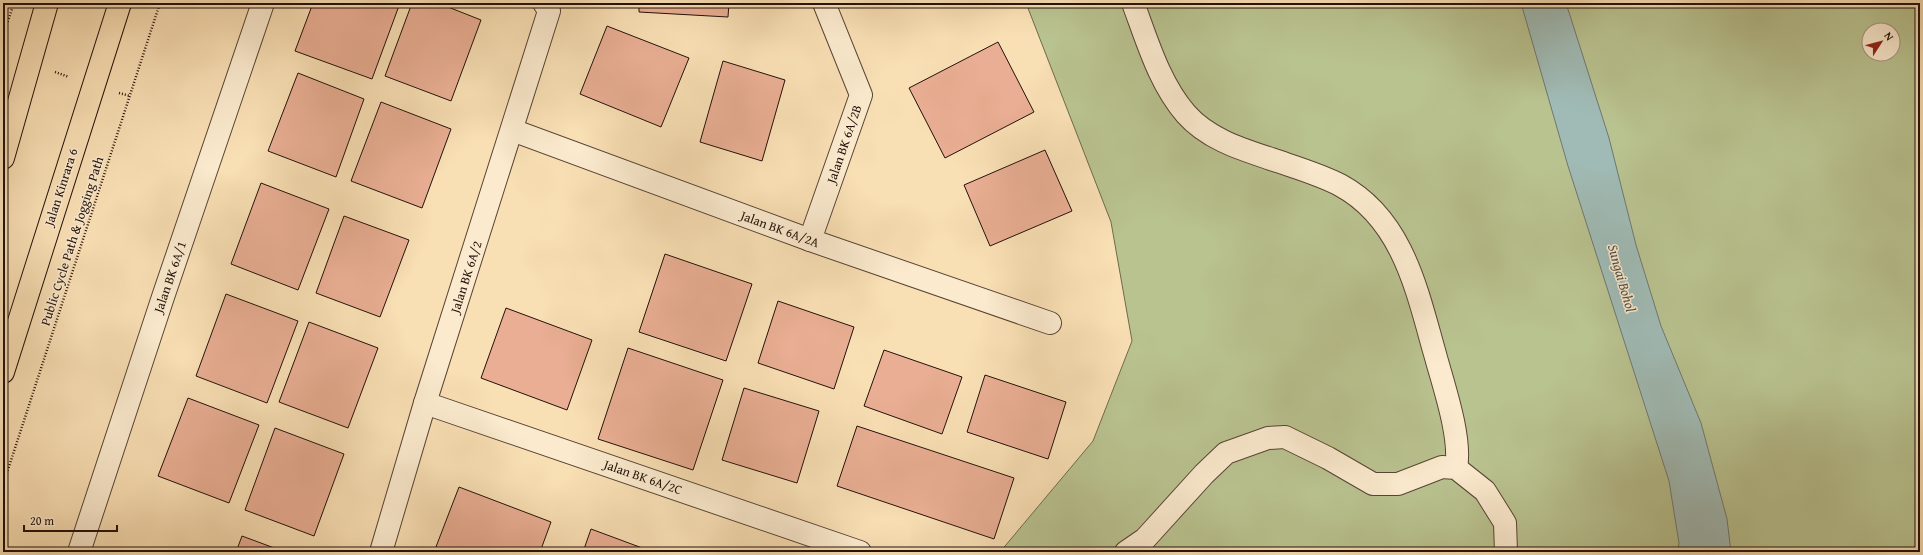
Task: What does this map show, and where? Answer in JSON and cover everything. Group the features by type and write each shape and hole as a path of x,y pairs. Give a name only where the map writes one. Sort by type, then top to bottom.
{"main road":[{"path":"3,158 47,3"},
{"name":"Jalan Kinrara 6","path":"3,372 120,3"}],"street":[{"name":"Jalan BK 6A/1","path":"80,552 163,297 263,3"},
{"name":"Jalan BK 6A/2","path":"381,552 426,403 549,11 544,3"},
{"name":"Jalan BK 6A/2B","path":"810,240 861,95 824,3"},
{"path":"1133,3 1156,63 1173,96 1186,114 1204,130 1229,145 1310,172 1341,186 1364,202 1387,226 1399,245 1417,290 1449,408 1458,458 1456,468"},
{"name":"Jalan BK 6A/2A","path":"512,130 810,240 1050,323"},
{"name":"Jalan BK 6A/2C","path":"426,403 860,552"},
{"path":"1126,552 1145,539 1204,474 1226,453 1268,438 1285,437 1307,447 1373,484 1398,484 1442,467 1456,468 1485,491 1505,523 1506,552"}],"path":[{"path":"3,36 14,3"},
{"name":"Public Cycle Path & Jogging Path","path":"3,485 160,3"}],"green space":[{"path":"1026,3 1920,3 1920,552 1000,552 1093,441 1132,341 1111,222"}],"water":[{"name":"Sungai Bohol","path":"1521,3 1566,3 1609,138 1636,245 1661,326 1701,423 1727,519 1731,552 1678,552 1679,543 1669,481 1568,166"}],"building":[{"path":"313,3 400,3 372,79 295,51"},
{"path":"412,3 438,3 481,20 451,101 385,76"},
{"path":"639,3 729,3 728,17 639,12"},
{"path":"607,26 689,58 661,127 580,94"},
{"path":"998,42 1034,112 945,158 909,88"},
{"path":"723,61 785,80 762,161 700,142"},
{"path":"298,73 364,99 336,177 268,151"},
{"path":"381,102 451,129 422,208 351,181"},
{"path":"1045,150 1072,211 990,246 964,185"},
{"path":"261,183 329,209 298,290 231,264"},
{"path":"344,216 409,240 380,317 316,293"},
{"path":"665,254 752,284 726,361 639,332"},
{"path":"226,294 298,321 267,403 196,376"},
{"path":"778,301 854,327 834,389 758,363"},
{"path":"506,308 592,340 567,410 481,378"},
{"path":"309,322 378,348 348,428 279,402"},
{"path":"628,348 723,380 693,470 598,439"},
{"path":"884,350 962,377 942,434 864,406"},
{"path":"985,375 1066,402 1048,459 967,432"},
{"path":"744,388 819,411 797,483 722,460"},
{"path":"188,398 259,425 229,503 158,476"},
{"path":"857,426 1014,478 994,539 837,486"},
{"path":"275,428 344,454 314,536 245,510"},
{"path":"459,487 551,522 540,552 434,552"},
{"path":"591,529 653,552 583,552"},
{"path":"242,536 285,552 236,552"}]}
